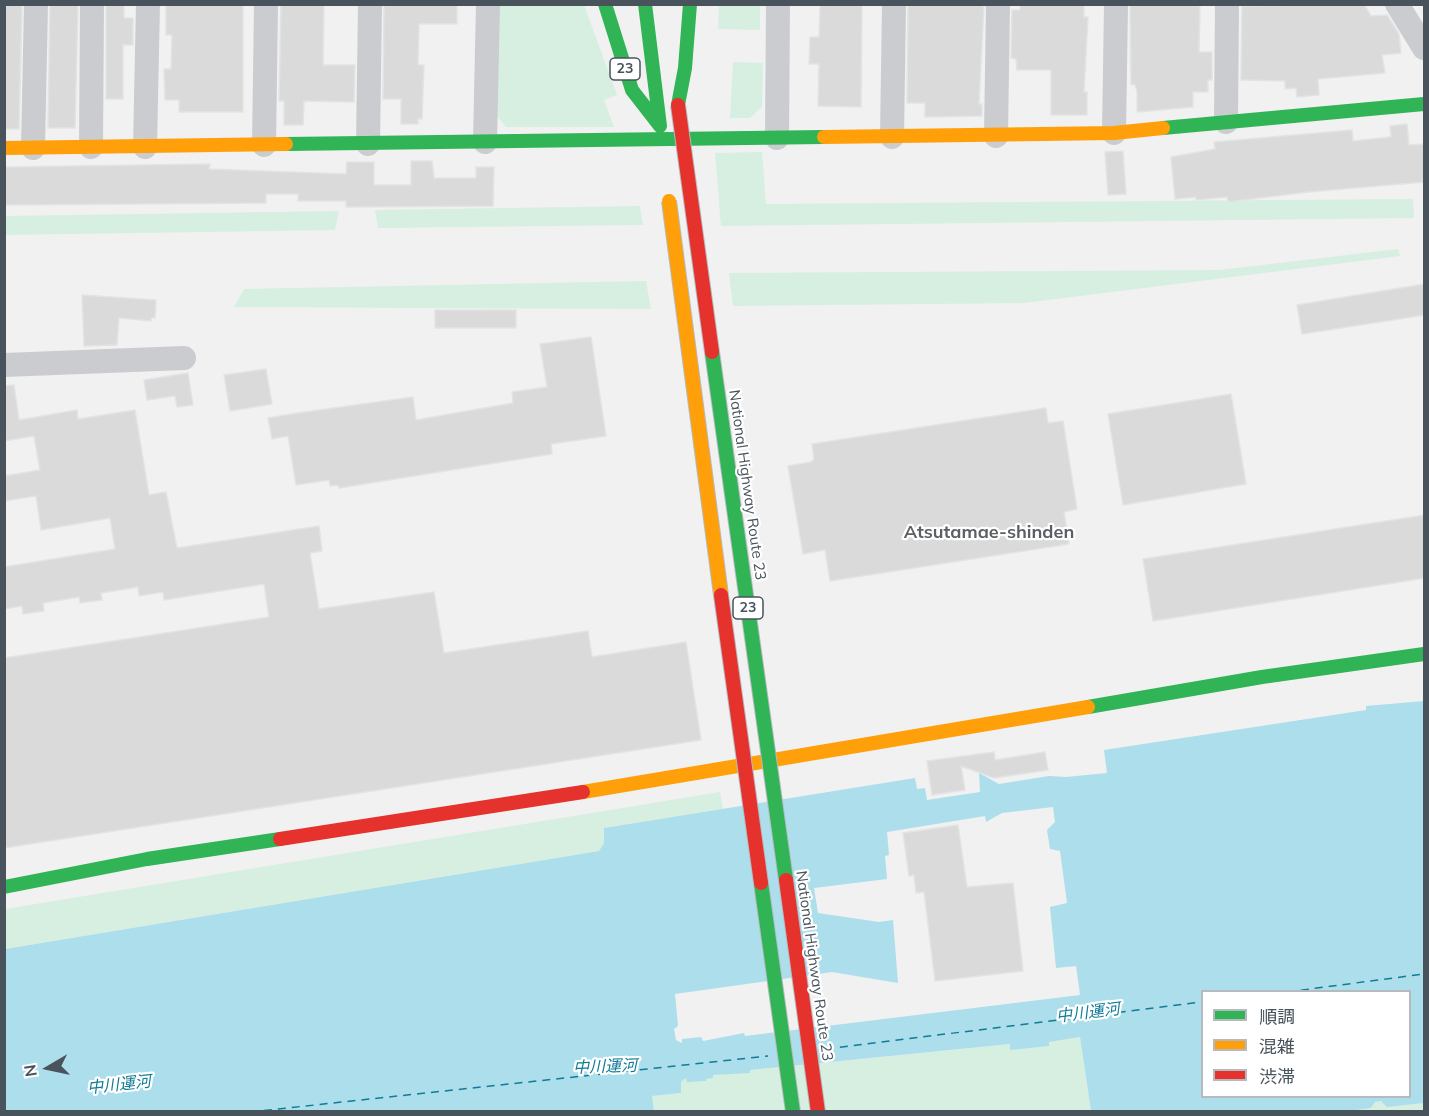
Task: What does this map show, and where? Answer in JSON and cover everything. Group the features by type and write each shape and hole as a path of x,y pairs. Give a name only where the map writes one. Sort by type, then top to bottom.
{"main road":[{"name":"23","path":"605,4 632,90 660,126"},
{"name":"23","path":"645,4 662,150"},
{"name":"23","path":"678,105 686,68 690,4"},
{"name":"National Highway Route 23","path":"672,58 818,1112"},
{"path":"4,148 1114,133 1425,104"},
{"name":"23","path":"667,184 689,370 793,1112"},
{"path":"4,887 147,859 664,780 1262,677 1425,654"}],"street":[{"path":"33,148 36,4"},
{"path":"91,147 92,4"},
{"path":"145,147 148,4"},
{"path":"264,145 266,4"},
{"path":"368,144 370,4"},
{"path":"485,142 488,4"},
{"path":"777,138 778,4"},
{"path":"892,137 894,4"},
{"path":"996,136 998,4"},
{"path":"1114,133 1116,4"},
{"path":"1226,122 1227,4"},
{"path":"1397,4 1425,48"},
{"path":"4,365 183,358"}],"green space":[{"path":"498,5 584,5 617,95 604,100 614,127 506,127 496,115"},
{"path":"719,5 760,5 760,30 718,29"},
{"path":"733,62 763,63 762,107 750,118 730,118"},
{"path":"762,152 766,204 1413,199 1414,218 721,226 715,153"},
{"path":"640,206 643,225 378,228 375,210"},
{"path":"339,211 335,230 5,235 5,216"},
{"path":"1398,249 1400,256 1024,303 733,306 729,273 1220,270"},
{"path":"646,281 651,309 234,307 244,289"},
{"path":"720,792 723,809 604,828 604,843 599,851 5,949 5,909"},
{"path":"1080,1037 1091,1111 654,1112 652,1096 681,1093 681,1082 687,1078 706,1079 712,1075 750,1072 750,1070 1011,1044 1010,1049 1049,1046 1048,1042"},
{"path":"1382,1101 1387,1107 1424,1103 1424,1111 1342,1112 1371,1108 1375,1102"}],"water":[{"name":"中川運河","path":"1424,701 1424,1103 1387,1107 1381,1101 1375,1102 1371,1108 1342,1112 1091,1111 1080,1037 1049,1042 1049,1046 1010,1050 1010,1044 750,1070 750,1073 713,1075 713,1078 706,1079 706,1081 687,1082 686,1078 681,1082 681,1093 652,1096 654,1111 5,1112 5,949 599,851 604,843 604,828 915,778 917,789 925,788 927,800 980,792 979,773 999,784 1049,776 1066,777 1107,773 1104,750 1366,710 1366,706","holes":["1053,807 1055,822 1047,830 1050,849 1060,851 1067,903 1050,907 1056,968 1076,966 1080,995 745,1036 744,1033 703,1041 701,1037 682,1039 682,1043 676,1040 674,1029 678,1026 675,994 832,972 898,983 893,920 879,922 818,913 814,888 887,879 885,856 889,855 887,832 985,816 986,822 1002,813"]}],"building":[{"path":"4,4 22,4 19,129 4,129"},
{"path":"50,4 78,4 75,128 48,128"},
{"path":"106,4 124,4 124,18 133,18 133,45 123,45 123,99 106,99"},
{"path":"166,4 243,4 243,112 179,112 179,100 165,100 164,69 171,69 172,35 166,35"},
{"path":"281,4 324,4 323,65 355,65 354,102 304,101 303,125 284,125 284,101 279,101"},
{"path":"820,4 862,4 861,107 818,106 819,64 809,64 810,37 819,37"},
{"path":"908,4 984,4 979,104 982,104 982,116 925,117 925,103 907,103"},
{"path":"1020,4 1084,4 1084,17 1088,17 1084,92 1087,92 1087,115 1051,115 1051,70 1017,70 1016,59 1011,58 1012,10 1020,10"},
{"path":"1130,4 1200,4 1199,52 1212,52 1212,80 1208,80 1208,92 1193,92 1193,107 1137,112 1137,91 1135,85 1131,84"},
{"path":"1364,4 1371,16 1387,15 1399,34 1401,53 1382,55 1385,73 1318,79 1319,95 1297,97 1296,88 1285,89 1285,81 1241,80 1242,6"},
{"path":"384,5 457,5 457,24 419,24 418,65 424,65 422,119 418,119 418,124 401,124 401,99 383,99"},
{"path":"1407,124 1409,145 1425,144 1425,182 1308,192 1228,202 1227,197 1196,200 1196,197 1175,199 1171,157 1215,149 1214,142 1352,130 1353,141 1391,137 1390,126"},
{"path":"1123,151 1126,194 1108,195 1105,152"},
{"path":"411,161 432,161 434,178 476,178 476,167 494,167 493,206 346,207 346,201 298,201 298,194 266,194 266,203 4,205 4,167 210,164 209,169 346,174 347,162 374,162 374,185 411,185"},
{"path":"1425,284 1425,315 1302,334 1297,305"},
{"path":"82,295 156,300 155,318 151,318 151,321 119,318 117,345 84,346"},
{"path":"435,310 516,310 516,328 435,328"},
{"path":"591,337 606,436 551,444 552,454 339,488 338,485 330,486 329,480 296,485 288,436 272,439 268,418 298,413 413,397 416,420 513,403 512,392 547,387 540,344"},
{"path":"266,369 272,404 230,411 224,375"},
{"path":"188,373 193,405 177,407 175,396 147,400 144,380"},
{"path":"14,385 19,420 77,410 78,419 135,410 149,495 166,492 177,548 319,526 322,551 310,553 319,609 434,592 444,653 588,631 592,657 686,642 701,740 4,848 4,658 269,617 264,584 164,600 163,592 139,596 138,587 101,593 102,600 80,603 79,597 43,603 44,611 23,614 22,606 4,609 4,567 115,549 110,518 41,530 36,496 4,501 4,476 40,470 34,436 4,441 4,386"},
{"path":"1231,394 1246,484 1123,505 1108,414"},
{"path":"1046,408 1048,423 1063,421 1077,509 1064,512 1069,544 830,581 825,550 803,554 788,466 811,462 814,459 812,444"},
{"path":"1425,515 1425,578 1153,621 1143,559"},
{"path":"994,752 995,760 1045,752 1048,770 994,778 961,766 965,790 932,795 927,761"},
{"path":"958,825 967,887 1013,883 1023,971 935,981 924,892 916,893 914,875 909,876 903,833"}],"ferry route":[{"path":"1302,990 1424,974"},
{"path":"826,1049 1201,1002"},
{"path":"250,1112 768,1056"}],"traffic: fast":[{"path":"605,4 632,90 660,126"},
{"path":"645,4 660,126"},
{"path":"678,105 685,68 690,4"},
{"path":"1163,128 1424,104"},
{"path":"286,144 824,137"},
{"path":"712,352 786,880"},
{"path":"1088,707 1262,677 1424,654"},
{"path":"4,887 147,859 280,839"},
{"path":"761,883 793,1112"}],"traffic: slow":[{"path":"824,137 1114,133 1163,128"},
{"path":"4,148 286,144"},
{"path":"669,201 721,595"},
{"path":"583,792 1088,707"}],"traffic: jam":[{"path":"678,105 712,352"},
{"path":"721,595 761,883"},
{"path":"280,839 583,792"},
{"path":"786,880 818,1112"}],"district":[{"name":"Atsutamae-shinden","path":"989,533"}]}
